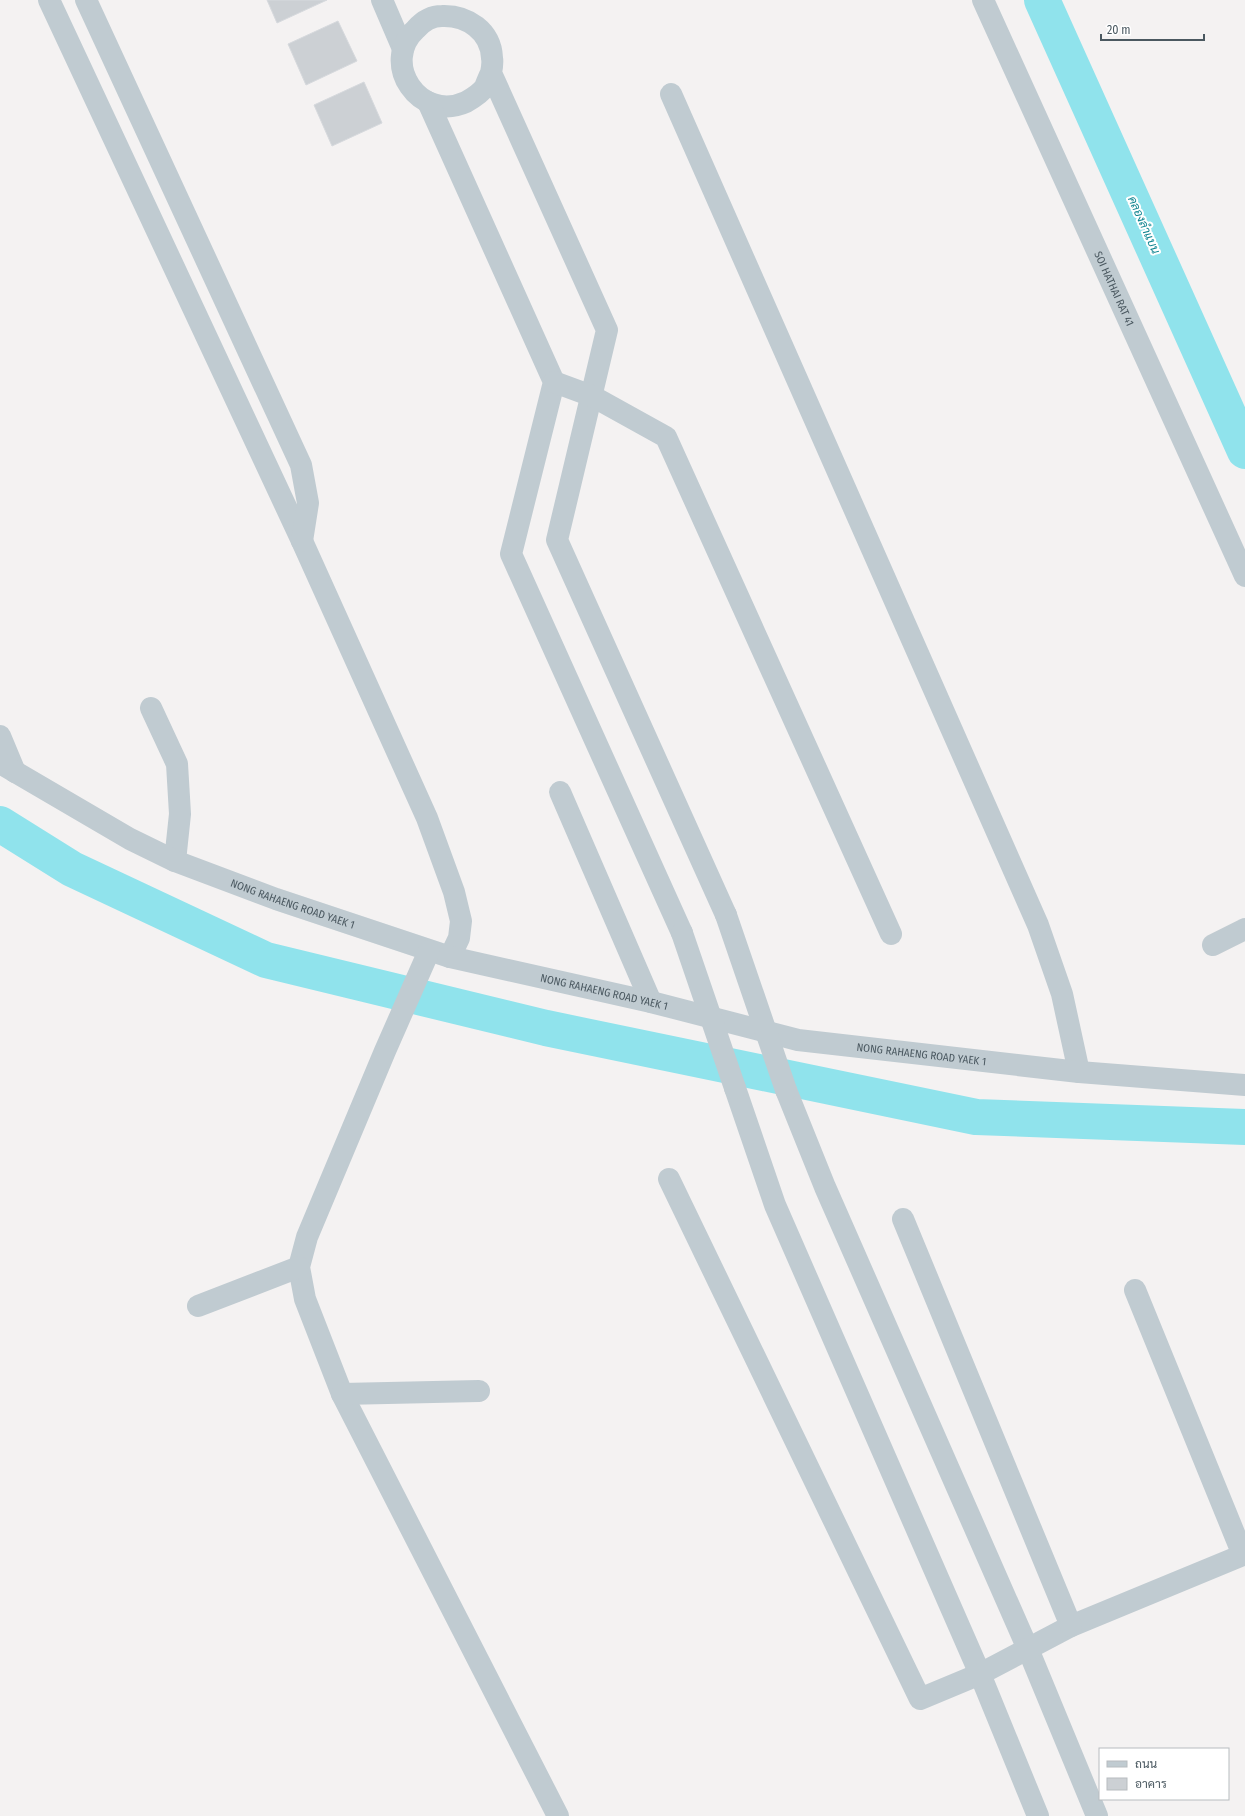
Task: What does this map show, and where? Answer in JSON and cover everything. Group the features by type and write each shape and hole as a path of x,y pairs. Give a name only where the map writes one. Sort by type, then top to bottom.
{"street":[{"path":"48,0 302,541 427,818 454,892 461,921 459,938 440,954 411,994 385,1051 306,1237 299,1267 305,1298 342,1394 558,1816"},
{"path":"86,0 301,465 308,502 302,541"},
{"path":"382,0 403,49"},
{"path":"458,0 466,20"},
{"name":"SOI HATHAI RAT 41","path":"983,0 1245,576"},
{"path":"451,15 466,20 480,28 488,41 492,57 491,73 484,88 474,98 459,105 443,106 428,102 414,93 406,80 402,65 403,49 409,34 421,23 435,16 451,15"},
{"path":"491,73 608,330 557,540 726,915 786,1090 828,1194 1028,1649 1097,1816"},
{"path":"671,94 1038,926 1062,994 1079,1072"},
{"path":"428,102 554,382 511,554 682,933 775,1205 980,1674 1038,1816"},
{"path":"554,382 592,396 666,437 891,934"},
{"path":"151,708 177,764 180,814 174,860"},
{"path":"0,736 7,768"},
{"name":"NONG RAHAENG ROAD YAEK 1","path":"7,768 130,839 174,860 276,899 440,954 651,1002 798,1040 1079,1072 1245,1085"},
{"path":"560,792 651,1002"},
{"path":"1212,945 1245,928"},
{"path":"669,1178 920,1699 980,1674 1071,1626 1244,1557 1135,1290"},
{"path":"903,1219 1071,1626"},
{"path":"198,1306 299,1267"},
{"path":"342,1394 480,1391"}],"building":[{"path":"267,0 327,0 277,23"},
{"path":"338,21 357,61 306,85 288,44"},
{"path":"364,82 382,123 332,146 314,105"}],"waterway":[{"name":"คลองลำแบน","path":"1042,0 1245,451"},
{"path":"0,824 72,869 266,960 546,1028 976,1117 1245,1127"}]}
